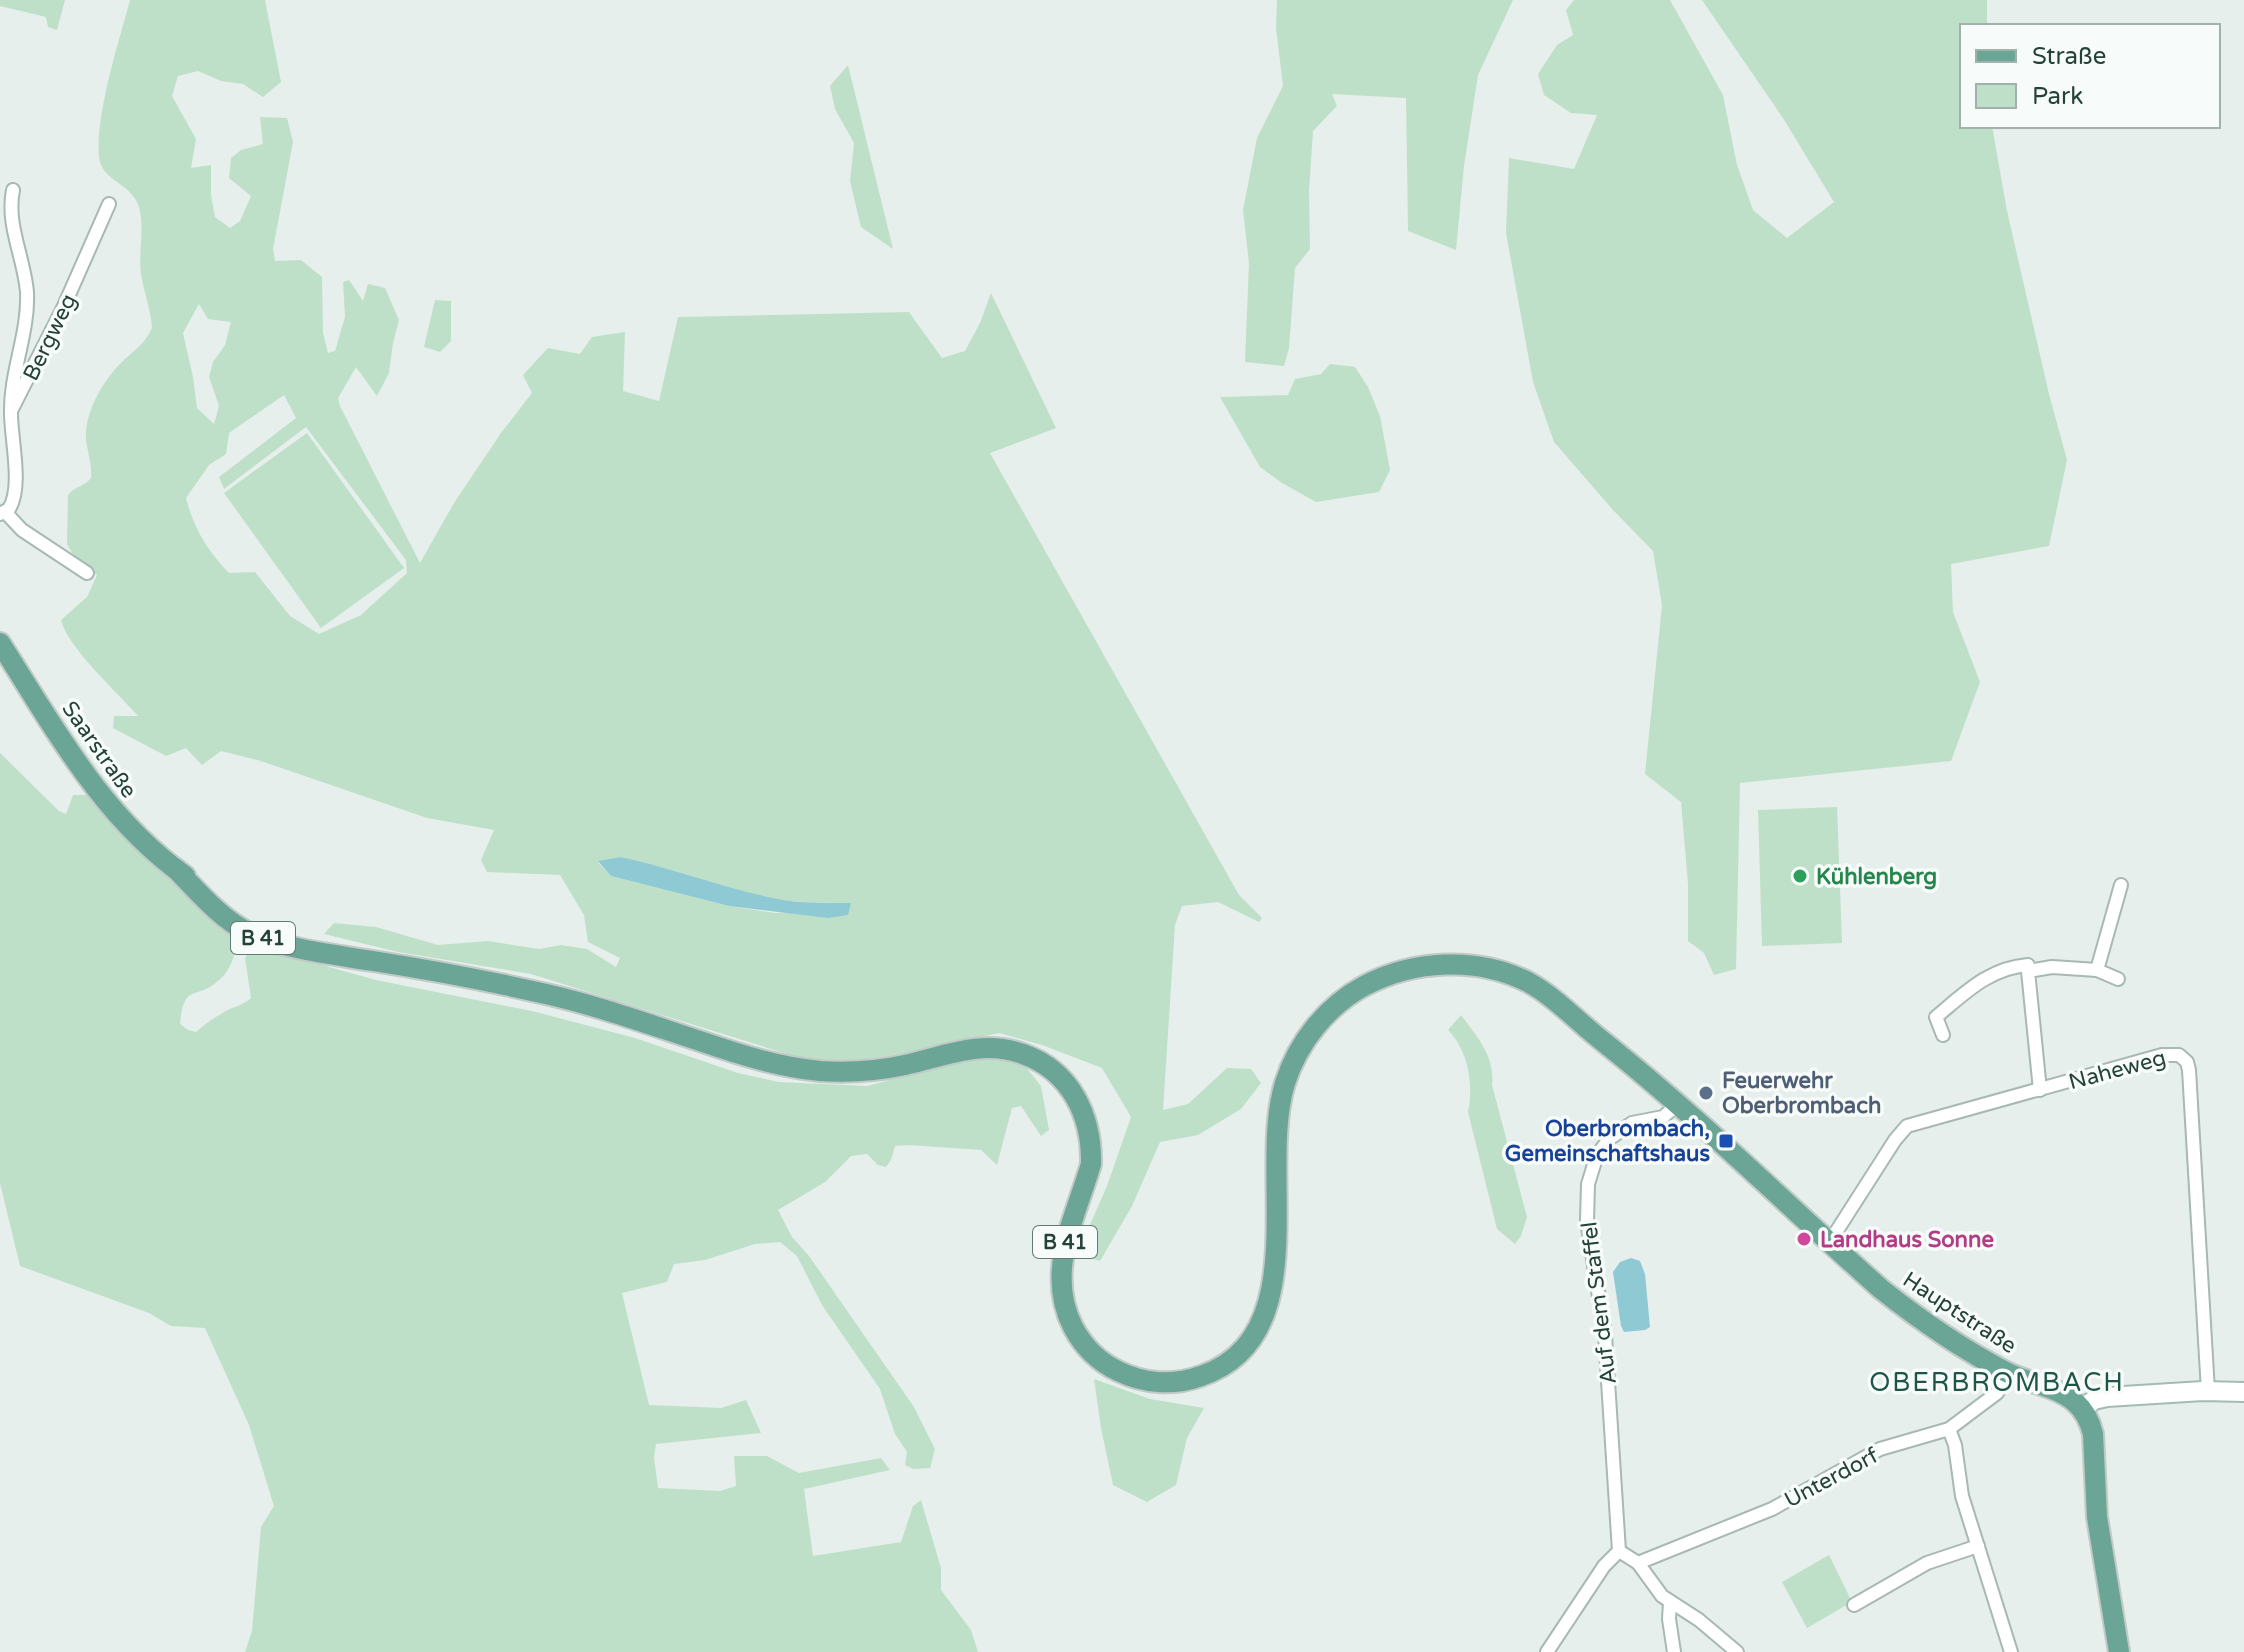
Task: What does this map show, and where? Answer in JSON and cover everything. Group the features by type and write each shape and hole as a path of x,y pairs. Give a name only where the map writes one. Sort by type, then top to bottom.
{"main road":[{"name":"Saarstraße","path":"0,643 109,806 225,917 252,934 325,955 548,994 755,1059 797,1068 864,1071 981,1048 1012,1050 1042,1063 1062,1079 1077,1099 1087,1122 1091,1147 1091,1164 1060,1264 1062,1299 1076,1334 1102,1361 1135,1378 1173,1383 1200,1377 1226,1364 1253,1338 1262,1322 1269,1304 1275,1260 1276,1150 1280,1104 1291,1065 1315,1026 1349,996 1395,973 1435,965 1470,966 1509,974 1529,982 1565,1011"},
{"name":"Hauptstraße","path":"1565,1011 1628,1062 1909,1311 2009,1374 2061,1393 2082,1409"},
{"path":"2082,1409 2093,1434 2097,1517 2119,1652"}],"street":[{"path":"13,190 13,227 27,297 12,387 16,489 13,503 2,513 87,573"},
{"name":"Bergweg","path":"11,412 64,306 109,204"},
{"path":"2097,970 2121,885"},
{"path":"1943,1035 1936,1017 1977,983 2010,966 2028,965 2040,1090"},
{"path":"2028,971 2052,967 2097,970 2118,979"},
{"name":"Naheweg","path":"1829,1243 1907,1126 2170,1053 2179,1055 2187,1062 2208,1391"},
{"name":"Auf dem Staffel","path":"1619,1551 1605,1335 1587,1221 1588,1184 1594,1162 1609,1139 1637,1121 1663,1117 1677,1105"},
{"name":"Unterdorf","path":"1638,1563 1772,1509 1880,1449 1949,1429 1997,1393 2009,1374"},
{"path":"2082,1409 2094,1400 2107,1397 2244,1392"},
{"path":"1949,1429 1955,1445 1962,1496 2011,1652"},
{"path":"1854,1605 1927,1563 1978,1546"},
{"path":"1547,1652 1604,1566 1619,1551 1638,1563 1658,1592 1699,1620 1737,1652"},
{"path":"1670,1602 1674,1652"}],"green space":[{"path":"0,0 65,0 57,30 48,27 46,17 0,6"},
{"path":"130,0 265,0 281,82 263,97 243,84 221,81 198,71 178,76 172,96 196,139 191,168 211,165 215,217 230,228 240,221 251,196 229,178 231,158 241,150 263,144 260,117 287,118 293,142 273,249 275,261 301,260 322,277 323,333 328,353 335,351 345,317 343,282 349,280 363,301 368,284 385,288 399,320 389,373 377,396 356,367 338,398 420,563 454,503 532,393 523,375 548,348 580,354 592,337 625,332 623,391 659,401 678,317 909,312 942,358 965,351 991,293 1056,428 990,453 1239,895 1262,918 1259,922 1218,902 1182,906 1175,925 1163,1110 1188,1104 1227,1068 1251,1069 1261,1083 1241,1109 1198,1135 1160,1142 1132,1206 1100,1261 1077,1254 1107,1186 1131,1117 1102,1068 1042,1045 999,1033 862,1060 806,1060 531,974 398,952 324,934 334,923 376,927 438,945 488,941 539,949 561,945 587,949 616,967 620,958 588,942 584,915 560,875 487,872 481,860 494,830 427,818 261,761 221,751 202,765 186,748 166,756 113,728 114,716 138,716 83,656 61,620 87,597 97,575 72,553 67,544 68,495 91,478 86,430 91,410 112,373 141,345 152,328 141,274 139,207 130,192 105,172 99,157 104,100","holes":["199,304 208,319 231,322 225,345 213,362 209,377 219,406 214,424 197,408 183,333","284,395 296,418 219,477 224,489 306,427 406,560 407,573 361,615 319,634 290,616 255,572 229,573 202,538 186,498 209,465 226,454 229,433","621,857 767,898 851,903 828,918 799,912 776,913 729,906 611,876 598,862"]},
{"path":"1277,0 1513,0 1478,75 1464,166 1456,250 1408,231 1406,98 1332,94 1337,106 1313,131 1309,191 1310,249 1295,268 1289,348 1284,366 1245,362 1249,263 1243,210 1257,138 1283,86 1276,28"},
{"path":"1574,0 1670,0 1723,95 1737,165 1753,210 1787,238 1834,202 1783,118 1702,0 1987,0 1987,24 1960,24 1960,128 1992,128 2007,211 2067,460 2049,546 1951,564 1953,612 1980,682 1951,761 1740,783 1736,969 1714,975 1704,953 1688,941 1688,884 1681,802 1645,774 1662,605 1653,551 1554,442 1533,382 1506,233 1509,158 1574,169 1597,115 1571,113 1544,95 1538,74 1557,45 1573,35 1566,10"},
{"path":"848,65 893,249 861,227 850,181 854,143 835,109 830,86"},
{"path":"435,300 451,301 451,341 440,352 424,347"},
{"path":"1330,364 1355,367 1368,387 1380,416 1390,470 1379,492 1316,502 1260,467 1220,397 1288,395 1295,379 1321,374"},
{"path":"307,433 404,568 321,628 224,493"},
{"path":"0,753 59,811 66,814 73,795 88,795 111,823 239,936 232,961 223,977 210,987 192,994 184,1002 180,1024 188,1030 196,1032 251,998 245,958 254,945 291,953 376,980 532,1011 635,1038 738,1073 779,1082 867,1086 986,1055 1025,1066 1041,1086 1049,1130 1041,1136 1021,1106 1012,1108 997,1165 981,1150 895,1146 886,1167 878,1165 867,1154 851,1156 825,1182 778,1210 792,1237 809,1256 914,1407 935,1449 930,1468 913,1469 905,1465 907,1452 895,1434 880,1389 822,1305 797,1256 780,1242 755,1244 705,1260 674,1264 667,1282 622,1293 649,1405 721,1408 746,1400 761,1433 656,1444 654,1457 658,1488 720,1491 736,1486 734,1456 767,1456 799,1473 881,1458 890,1470 804,1489 813,1556 901,1542 913,1506 921,1500 941,1568 941,1590 971,1630 978,1652 245,1652 252,1631 261,1527 274,1506 249,1425 205,1328 171,1326 149,1313 20,1266 0,1183"},
{"name":"Kühlenberg","path":"1837,807 1842,943 1762,946 1758,810"},
{"path":"1461,1015 1479,1040 1491,1065 1492,1085 1527,1217 1515,1244 1497,1229 1468,1112 1468,1068 1460,1047 1448,1030"},
{"path":"1094,1379 1150,1399 1204,1408 1187,1438 1176,1485 1147,1502 1113,1485"},
{"path":"1829,1555 1852,1602 1807,1628 1782,1582"}],"water":[{"path":"621,857 783,900 851,903 848,915 828,918 729,906 611,876 598,861"},
{"path":"1631,1258 1640,1261 1645,1274 1650,1327 1624,1332 1613,1272 1620,1262"}],"place":[{"name":"Kühlenberg","path":"1800,876"},
{"name":"Feuerwehr Oberbrombach","path":"1706,1093"},
{"name":"Oberbrombach, Gemeinschaftshaus","path":"1726,1141"},
{"name":"Landhaus Sonne","path":"1804,1239"}],"district":[{"name":"OBERBROMBACH","path":"1997,1382"}]}
